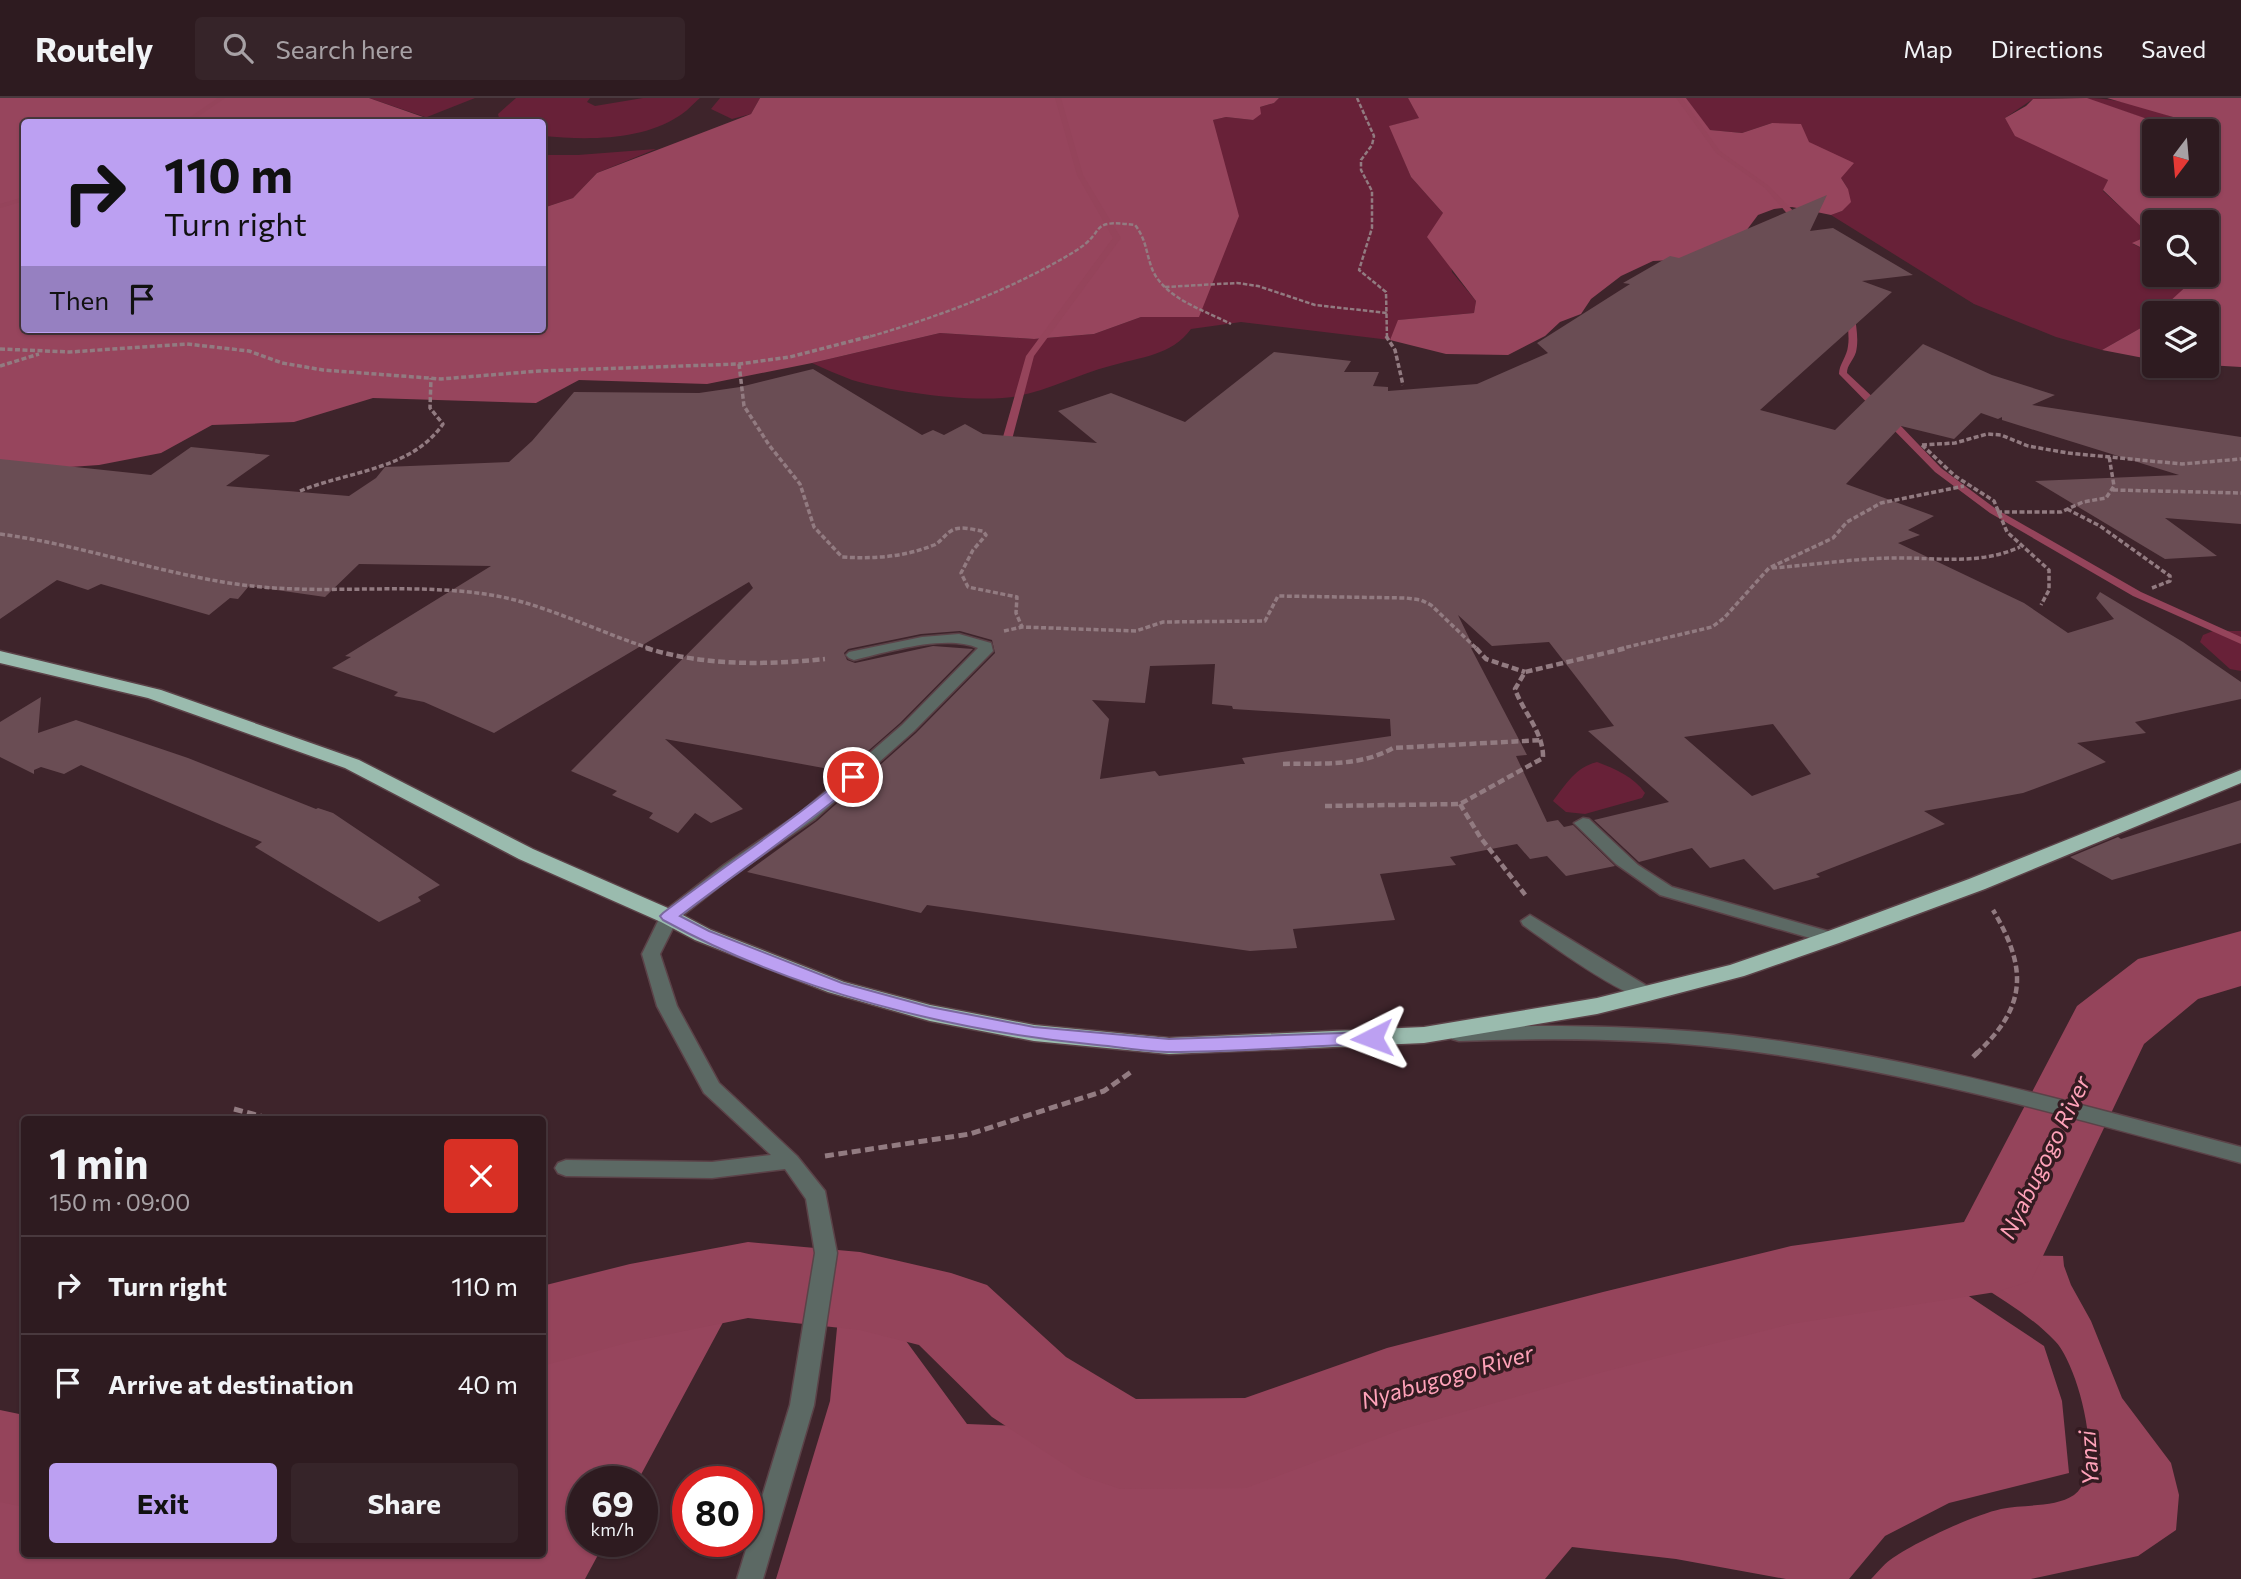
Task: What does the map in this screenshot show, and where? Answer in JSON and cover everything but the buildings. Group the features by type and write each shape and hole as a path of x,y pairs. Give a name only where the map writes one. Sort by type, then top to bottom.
{"highway":[{"path":"0,657 154,694 352,764 526,853 669,916 703,935 836,987 930,1013 1034,1033 1169,1046 1424,1035 1597,1006 1645,994 1736,971 1831,938 1977,884 2241,776"}],"street":[{"path":"751,1579 802,1405 825,1253 817,1197 790,1161 711,1088 667,1006 651,954 669,916 730,869 809,815 954,685 985,652 986,646 981,642 942,640 854,655"},
{"path":"1583,823 1628,868 1643,880 1666,891 1831,938"},
{"path":"1530,921 1580,956 1645,994"},
{"path":"1424,1035 1528,1032 1663,1036 1770,1046 1955,1080 2241,1155"},
{"path":"566,1168 712,1170 790,1161"}],"path":[{"path":"1357,98 1374,136 1372,145 1361,160 1361,170 1372,191 1373,229 1359,270 1386,292 1386,337 1395,350 1403,385"},
{"path":"0,349 43,352 187,344 249,351 282,363 323,370 431,378 739,364 837,346 925,321 1030,276 1080,247 1102,224 1110,222 1135,225 1147,239 1152,269 1161,287 1231,324"},
{"path":"1161,287 1237,284 1258,286 1315,305 1387,313"},
{"path":"0,366 43,352"},
{"path":"739,364 744,407 769,445 800,484 814,527 842,557 887,557 937,544 952,530 962,528 983,531 986,535 973,550 961,573 968,587 1017,597 1016,613 1021,627"},
{"path":"300,491 334,477 405,458 437,435 443,424 430,408 431,378"},
{"path":"2041,605 2051,584 2043,559 2020,547 2000,523 1994,500 1964,486 1922,445 1955,443 1987,434 2001,435 2028,446 2182,464 2241,459"},
{"path":"1997,512 2061,512 2106,498 2113,490 2109,456"},
{"path":"981,642 1006,630 1021,627 1136,631 1163,622 1265,621 1278,596 1406,598 1431,605 1449,625 1462,632 1486,659 1525,672 1712,628 1769,568 1833,538 1847,522 1881,503 1964,486"},
{"path":"2113,490 2241,494"},
{"path":"2067,509 2100,526 2170,576 2170,581 2152,589"},
{"path":"0,534 57,543 159,570 251,586 311,591 440,590 494,595 549,609 633,643 673,655 720,663 782,663 854,655"},
{"path":"1769,568 1893,558 1975,562 2007,555 2020,547"},
{"path":"1325,806 1461,804 1513,778 1543,758 1543,740 1527,717 1515,689 1525,672"},
{"path":"1283,764 1361,761 1376,758 1393,748 1543,740"},
{"path":"1461,804 1480,837 1530,901 1530,921"},
{"path":"1955,1080 2000,1031 2014,1007 2021,987 2010,938 1977,884"},
{"path":"790,1161 970,1134 1104,1091 1169,1046"},
{"path":"234,1109 260,1116"}],"shaded area":[{"path":"0,98 369,98 426,118 21,119 21,333 546,333 546,207 573,198 597,173 751,114 760,98 1279,98 1274,103 1260,107 1261,114 1253,120 1226,117 1213,120 1239,216 1199,317 1141,317 1094,334 1034,339 940,333 707,384 579,380 536,403 373,398 294,422 212,425 161,453 99,465 12,471 0,469"},
{"path":"369,98 475,98 427,119 420,119 425,117"},
{"path":"516,98 590,98 587,102 595,106 643,98 700,98 679,116 664,124 613,137 546,136 546,119 499,119 498,114"},
{"path":"720,98 760,98 751,114 732,119 711,109"},
{"path":"1279,98 1408,98 1420,118 1390,126 1411,177 1443,213 1452,272 1476,301 1474,313 1399,320 1390,340 1241,322 1191,329 1174,345 1154,354 1098,369 1030,393 1001,398 958,398 889,389 852,380 812,363 940,333 1034,339 1094,334 1141,317 1199,317 1215,133 1213,120 1226,117 1253,120 1260,107 1274,103"},
{"path":"1408,98 1686,98 1710,130 1742,133 1772,123 1801,124 1809,142 1854,163 1841,178 1848,189 1851,202 1842,211 1831,215 1792,207 1774,209 1758,215 1740,239 1695,259 1653,261 1621,276 1591,299 1581,314 1560,322 1545,336 1508,355 1446,354 1390,340 1398,320 1474,313 1476,301 1427,237 1443,213 1411,177 1389,126 1419,118"},
{"path":"1686,98 2063,98 2033,99 2005,118 2108,180 2103,191 2142,227 2142,240 2133,244 2142,248 2142,287 2188,287 2170,301 2142,301 2142,327 2102,350 2056,337 1974,304 1831,215 1842,211 1848,189 1823,150 1772,123 1742,133 1709,130"},
{"path":"2085,98 2119,101 2178,119 2147,119"},
{"path":"2087,98 2147,119 2142,119 2142,196 2219,196 2219,119 2178,119 2107,98 2241,98 2241,367 2219,366 2219,301 2170,301 2186,287 2219,287 2219,210 2142,210 2142,227 2103,190 2108,180 2015,136 2005,118 2033,99"},
{"path":"656,149 597,173 573,198 546,207 546,155"},
{"path":"2142,239 2142,248 2132,243"},
{"path":"2142,327 2142,358 2102,350"},
{"path":"2213,631 2241,631 2241,671 2230,669 2200,642 2203,635"},
{"path":"1597,762 1636,782 1645,793 1642,798 1585,814 1566,812 1553,801 1577,772"},
{"path":"1996,1255 2063,1256 2071,1285 2091,1321 2122,1398 2171,1463 2179,1495 2176,1530 2138,1556 2031,1579 1871,1579 1890,1560 1944,1530 2001,1509 2058,1502 2074,1495 2084,1483 2089,1442 2080,1394 2072,1372 2064,1353 2055,1341 2018,1310 1978,1284"},
{"path":"1943,1279 2044,1346 2062,1401 2069,1473 1949,1503 1885,1536 1849,1579 1786,1579 1676,1559 1572,1547 1545,1579 776,1579 830,1401 839,1307 898,1330 967,1424 1045,1427 1105,1463 1260,1455 1387,1404 1846,1290"},
{"path":"735,1300 646,1466 567,1466 567,1557 597,1557 585,1579 0,1579 0,1480 21,1484 21,1557 546,1557 546,1338"}],"waterway":[{"path":"190,119 222,98"},
{"path":"1004,451 1030,356 1117,238 1080,175 1058,98"},
{"path":"1679,98 1718,152 1767,187 1799,222"},
{"path":"0,206 21,200"},
{"path":"1850,312 1852,349 1843,367 1843,374 1938,470 1993,511 2137,594 2241,641"},
{"name":"Nyabugogo River","path":"546,1325 630,1303 748,1280 860,1291 951,1313 1029,1387 1120,1444 1246,1443 1387,1391 1603,1332 1791,1285 1996,1255 2108,1027 2168,979 2241,958"},
{"name":"Nyabugogo River","path":"0,1456 21,1460"}],"route":[{"path":"853,777 809,815 730,869 669,916 703,935 836,987 930,1013 1034,1033 1169,1046 1372,1038"}],"water label":[{"name":"Yanzi","path":"2088,1458"}]}
